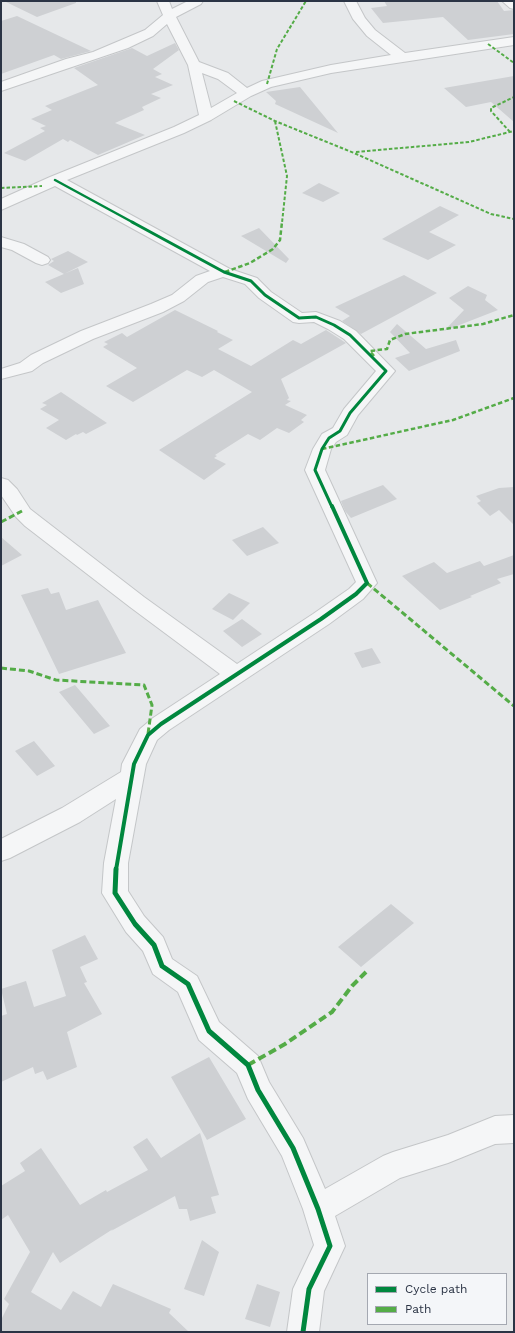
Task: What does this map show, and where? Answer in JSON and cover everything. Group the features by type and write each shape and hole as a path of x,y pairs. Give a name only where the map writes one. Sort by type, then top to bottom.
{"street":[{"path":"163,1 194,65 206,117"},
{"path":"1,87 124,45 149,33 169,16 197,1"},
{"path":"350,1 359,19 371,33 402,56"},
{"path":"508,1 514,5"},
{"path":"1,205 55,180 180,130 206,117 246,93 267,84 402,56 514,41"},
{"path":"194,65 222,76 246,93"},
{"path":"55,180 224,272 251,281 268,298 299,318 316,317 334,325 350,335 386,371 350,413 340,431 329,438 322,449 315,470 366,583 356,594 321,619 161,724 148,735 140,748 134,764 116,863 115,893 135,924 154,945 162,966 188,984 209,1031 248,1065 258,1090 293,1148 318,1209 330,1246 309,1290 303,1332"},
{"path":"1,242 18,247 42,260"},
{"path":"1,374 26,367 42,356 87,335 157,308 178,298 202,279 224,272"},
{"path":"1,484 10,492 23,513 32,521 137,602 237,675"},
{"path":"1,851 71,815 131,777"},
{"path":"318,1209 393,1166 448,1149 496,1130 514,1129"}],"building":[{"path":"4,1 76,1 76,3 37,17"},
{"path":"384,1 497,1 504,11 514,10 514,34 468,40 443,17 383,23 371,8 387,6"},
{"path":"17,16 91,51 61,59 54,55 1,74 1,21"},
{"path":"175,43 179,50 153,69 162,74 155,77 173,85 151,94 161,98 142,107 144,110 115,123 145,135 98,155 70,140 68,142 63,139 25,161 4,153 45,131 40,128 46,126 31,119 52,110 45,106 98,85 74,68 132,48 147,56"},
{"path":"514,76 514,122 491,102 466,107 444,88"},
{"path":"300,87 338,133 275,104 276,101 266,92"},
{"path":"319,183 340,193 323,202 302,193"},
{"path":"440,206 459,215 429,232 456,245 428,260 382,239"},
{"path":"259,228 289,259 286,263 241,236"},
{"path":"68,251 88,262 64,274 48,265 54,261 51,259"},
{"path":"78,268 84,284 61,293 45,282"},
{"path":"404,275 437,293 361,334 342,321 350,316 335,307"},
{"path":"468,286 487,295 485,300 498,310 444,331 464,310 449,298"},
{"path":"175,310 233,340 218,349 251,366 293,340 301,344 326,330 346,343 281,379 289,398 287,400 291,401 285,405 307,415 301,420 304,422 289,433 277,428 260,440 248,434 215,455 217,456 214,458 226,464 204,480 159,450 252,392 214,370 202,377 187,370 133,402 106,386 137,368 103,347 108,344 104,342 122,333 127,337"},
{"path":"397,324 426,349 456,340 460,351 409,371 395,358 410,353 390,332"},
{"path":"61,392 107,423 86,434 83,432 77,435 76,434 66,440 46,428 59,420 40,409 47,405 42,403"},
{"path":"383,485 397,499 351,518 345,511 341,501"},
{"path":"514,487 514,525 499,510 490,516 477,503 481,501 476,496 499,488"},
{"path":"263,527 279,543 247,556 232,540"},
{"path":"1,537 22,555 1,566"},
{"path":"514,555 514,574 497,579 501,583 440,610 402,576 434,562 447,573 480,561 484,566"},
{"path":"48,588 51,594 59,592 66,610 98,600 126,653 59,674 21,595"},
{"path":"229,593 250,603 233,620 212,609"},
{"path":"242,619 262,634 242,647 223,631"},
{"path":"372,648 381,663 362,668 354,653"},
{"path":"75,685 110,726 94,734 59,692"},
{"path":"34,741 55,766 37,776 15,751"},
{"path":"391,904 414,923 361,967 338,947"},
{"path":"85,935 98,959 80,967 87,982 84,983 102,1014 67,1032 77,1067 47,1080 43,1071 35,1074 33,1067 1,1082 1,1016 7,1014 1,989 26,981 34,1007 66,996 52,950"},
{"path":"209,1057 246,1119 207,1140 171,1077"},
{"path":"200,1133 219,1195 211,1197 216,1213 190,1221 187,1209 179,1209 175,1196 111,1231 113,1229 60,1263 53,1252 31,1292 61,1310 73,1291 101,1307 113,1284 171,1309 169,1313 189,1332 1,1332 1,1320 9,1304 4,1299 30,1252 8,1215 1,1220 1,1186 25,1171 20,1163 41,1148 80,1205 106,1190 107,1192 148,1170 133,1147 147,1138 161,1158"},
{"path":"202,1240 219,1252 204,1296 184,1289"},
{"path":"257,1284 280,1292 270,1327 245,1319"}],"marked path":[{"path":"267,84 277,49 306,1"},
{"path":"488,44 514,63"},
{"path":"510,132 491,111 491,108 514,97"},
{"path":"234,101 275,121 354,153 491,214 514,219"},
{"path":"225,272 250,263 263,256 273,249 280,240 287,176 275,121"},
{"path":"356,152 469,142 514,131"},
{"path":"1,188 42,186"},
{"path":"374,356 370,351 387,349 390,340 405,334 483,324 514,315"},
{"path":"322,449 453,420 514,398"},
{"path":"1,522 22,511"},
{"path":"367,583 514,706"},
{"path":"1,668 29,671 56,680 144,685 152,705 148,734"},
{"path":"248,1065 285,1044 332,1012 352,986 366,972"}],"cycle path":[{"path":"55,180 224,272 251,281 265,295 299,318 316,317 334,325 350,335 386,371 350,413 340,431 329,438 322,449 315,470 367,583 356,594 321,619 161,724 148,735 134,764 116,863 115,893 135,924 154,945 162,966 188,984 209,1031 248,1065 258,1090 293,1148 318,1209 330,1246 309,1289 303,1332"}]}
